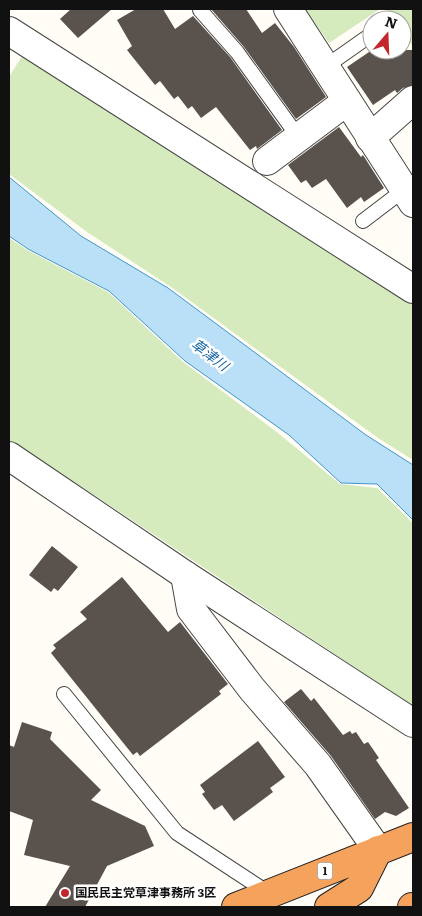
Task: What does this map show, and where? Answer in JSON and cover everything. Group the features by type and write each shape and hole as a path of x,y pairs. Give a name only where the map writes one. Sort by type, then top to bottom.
{"highway":[{"name":"1","path":"236,907 413,837"},
{"path":"329,907 359,888 378,850"}],"street":[{"path":"288,9 409,196"},
{"path":"9,11 136,90 140,116"},
{"path":"9,32 413,289"},
{"path":"370,138 413,100"},
{"path":"267,161 347,102"},
{"path":"9,456 184,575 413,723"},
{"path":"184,575 191,609 252,689 318,765 378,850"}],"lane":[{"path":"200,10 237,52 299,138"},
{"path":"325,67 362,41"},
{"path":"362,220 409,196"},
{"path":"64,694 177,833 270,894"}],"green space":[{"path":"305,9 380,9 362,10 362,21 329,43"},
{"path":"413,9 413,47 412,10 388,10"},
{"path":"22,56 413,302 413,460 378,438 174,289 87,232 9,174 9,77"},
{"path":"9,238 27,250 108,292 183,362 278,433 340,484 377,488 413,523 413,706 85,489 9,441"}],"water":[{"name":"草津川","path":"9,177 81,236 168,288 366,435 413,465 413,520 377,484 341,483 289,435 185,361 109,291 28,249 9,236"}],"building":[{"path":"71,9 112,9 78,38 60,19"},
{"path":"136,9 163,9 175,29 193,16 230,57 282,130 257,149 256,146 250,150 216,107 201,118 192,106 188,109 178,96 174,99 160,81 155,85 127,50 132,46 117,20"},
{"path":"211,9 246,9 262,33 275,23 294,47 326,97 296,119 244,47"},
{"path":"413,50 413,85 403,88 397,93 395,90 373,105 347,67 362,57 362,60 412,60"},
{"path":"339,127 361,157 363,155 384,188 364,202 361,197 347,208 326,179 312,188 306,180 301,183 288,165"},
{"path":"52,546 78,567 58,591 54,588 51,592 29,575"},
{"path":"122,577 168,632 180,622 228,684 219,691 221,694 140,756 137,752 133,755 51,653 56,648 53,645 87,619 80,612"},
{"path":"301,689 311,701 314,698 343,735 350,731 352,734 356,732 364,744 368,742 379,758 376,760 409,808 396,816 385,812 375,819 331,756 284,702"},
{"path":"22,722 52,732 50,739 101,790 91,800 145,826 154,846 107,866 85,907 45,907 70,866 24,855 33,820 9,811 9,745 14,747"},
{"path":"258,741 285,777 270,788 273,792 234,821 222,805 214,810 202,794 205,792 200,785"}],"place":[{"name":"国民民主党草津事務所 3区","path":"65,893"}]}
